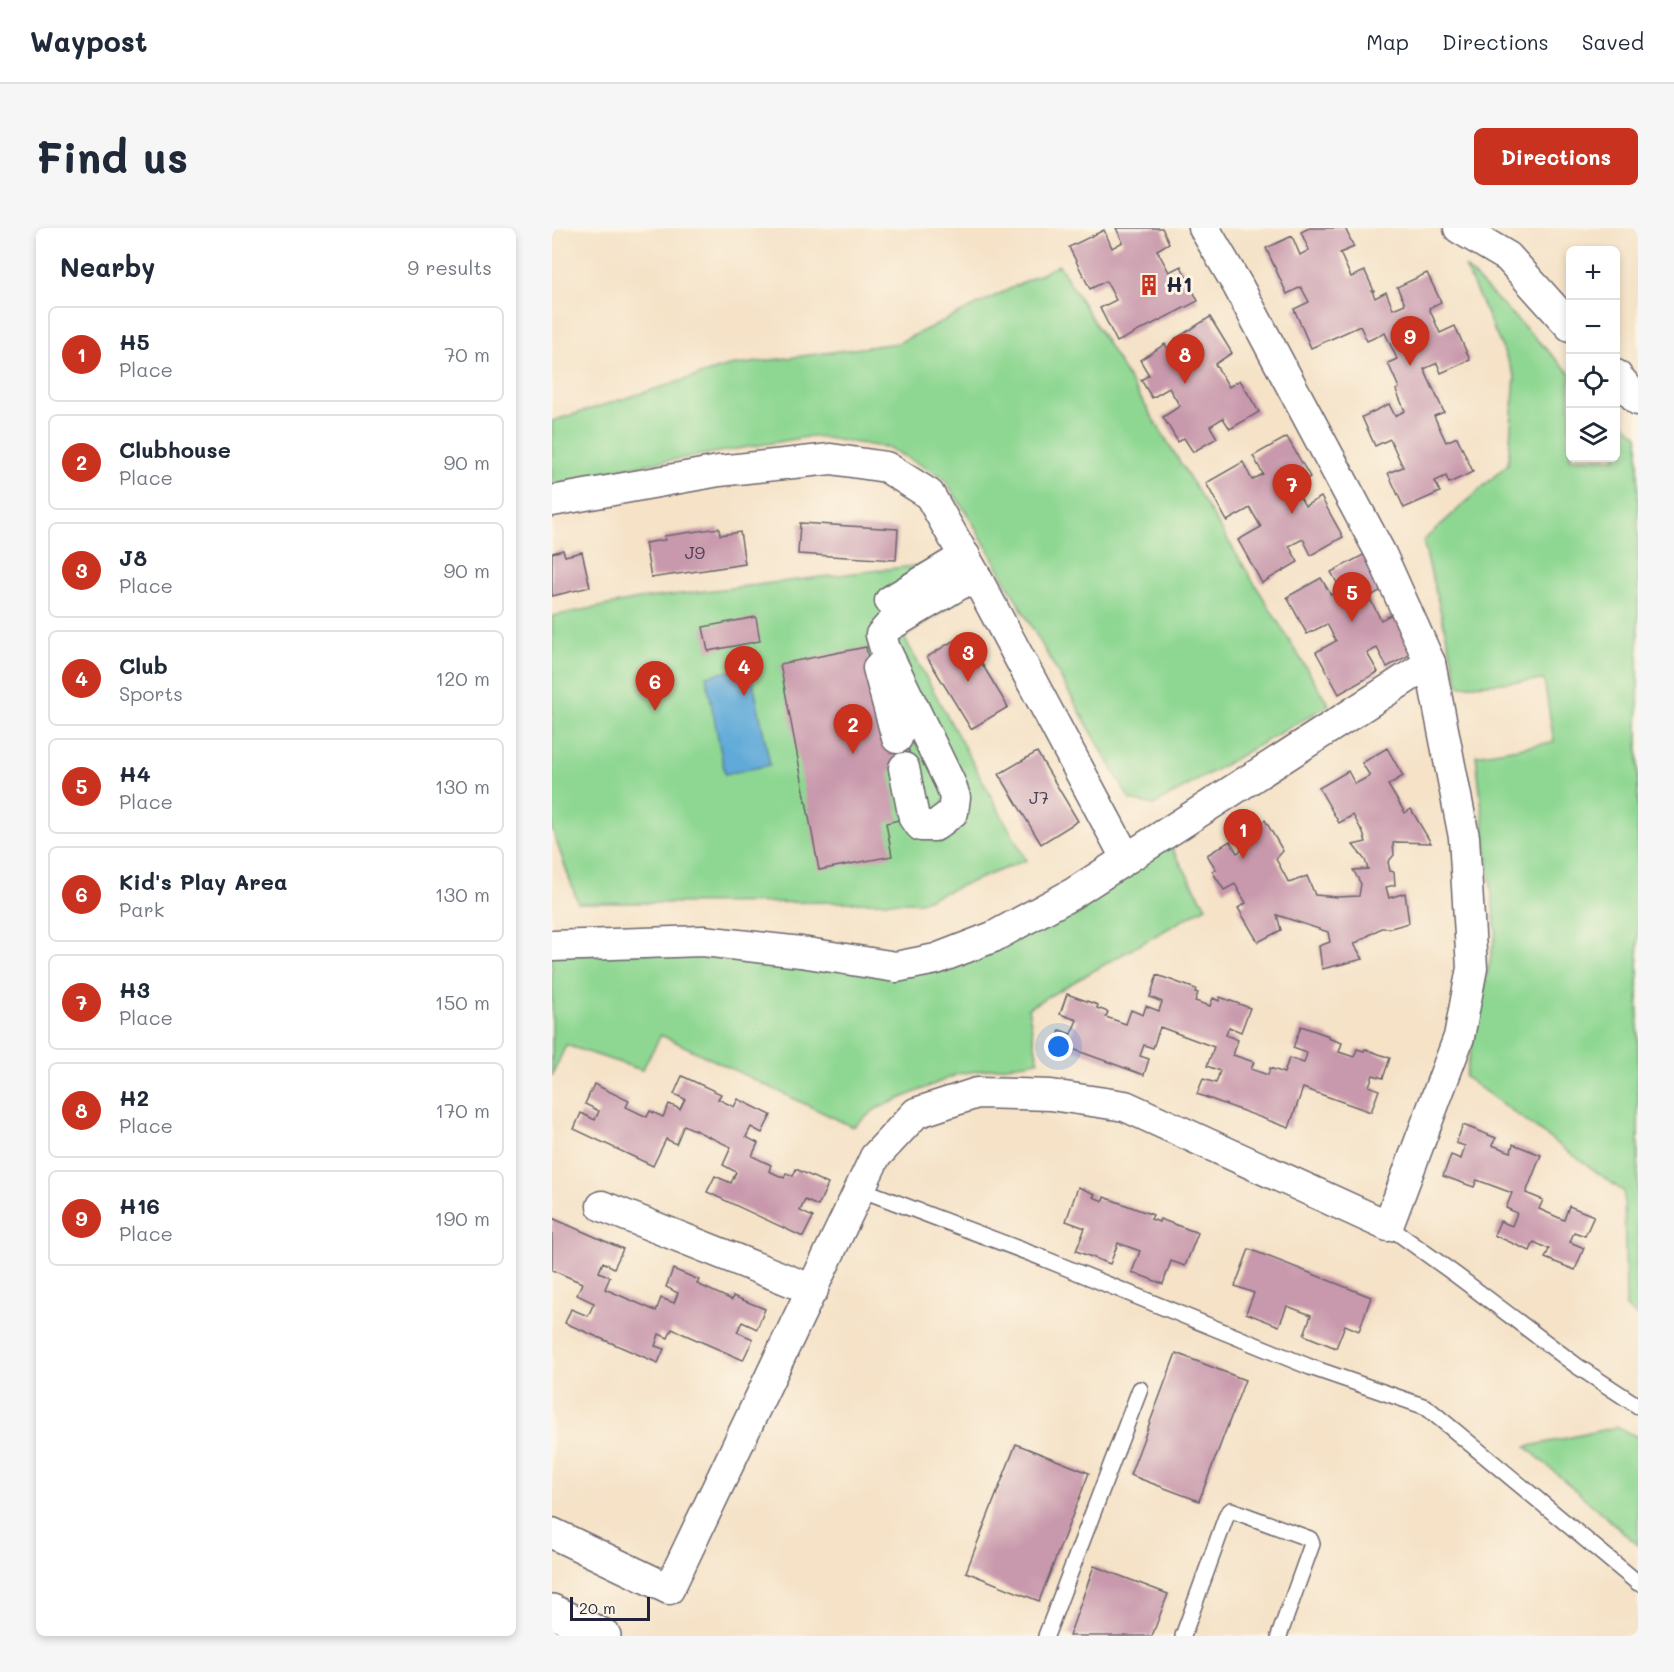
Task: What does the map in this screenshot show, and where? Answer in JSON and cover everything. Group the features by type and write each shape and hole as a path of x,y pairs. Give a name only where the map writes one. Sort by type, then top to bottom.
{"main road":[{"path":"552,1611 604,1636"}],"street":[{"path":"552,1533 669,1589 875,1157 916,1113 976,1093 1051,1095 1125,1106 1388,1227 1459,1037 1472,968 1464,837 1430,663 1381,554 1238,286 1204,228"},
{"path":"1459,228 1508,257 1566,322"},
{"path":"1620,380 1638,400"},
{"path":"552,501 719,471 831,459 885,467 929,495 970,565 1126,858"},
{"path":"897,738 868,633 870,618 878,608 970,565"},
{"path":"904,768 915,818 921,826 935,826 953,812 955,797 950,783 885,649 881,635 889,626 970,565"},
{"path":"552,946 703,941 801,952 896,967 936,959 993,937 1072,894 1430,663"},
{"path":"602,1206 813,1290"}],"lane":[{"path":"861,1189 1041,1257 1310,1367 1426,1407 1638,1583"},
{"path":"1388,1227 1577,1366 1638,1406"},
{"path":"1046,1636 1140,1389"},
{"path":"1183,1636 1227,1514 1231,1510 1310,1539 1312,1544 1279,1636"}],"green space":[{"path":"1059,265 1329,705 1154,805 1130,800 970,518 943,477 889,448 813,436 612,470 552,486 552,421 729,366 898,343"},
{"path":"1465,267 1566,369 1566,462 1620,462 1620,419 1638,436 1638,1317 1626,1307 1624,1192 1465,1077 1496,932 1476,755 1554,742 1544,680 1459,686 1423,541 1508,464 1515,376"},
{"path":"938,563 960,600 904,637 1026,860 920,902 578,903 552,829 552,616 639,599"},
{"path":"1171,847 1206,907 1028,1008 1038,1061 958,1074 876,1109 853,1127 661,1035 642,1070 566,1045 552,1076 552,955 712,950 935,959"},
{"path":"1616,1427 1638,1437 1638,1545 1526,1447"}],"water":[{"path":"750,667 770,765 725,774 706,676"}],"building":[{"name":"H1","path":"1116,228 1162,228 1169,243 1157,250 1169,272 1181,266 1198,301 1117,342 1100,308 1116,300 1106,281 1090,289 1069,247 1104,230 1112,248 1123,242"},
{"path":"1309,228 1345,228 1354,247 1340,253 1351,277 1365,271 1375,298 1386,292 1393,309 1405,304 1397,287 1427,273 1441,302 1429,308 1440,333 1455,326 1470,360 1441,373 1437,363 1424,369 1444,412 1434,416 1446,442 1457,437 1473,472 1449,483 1446,476 1435,481 1440,492 1404,508 1388,473 1403,467 1390,439 1375,446 1362,417 1389,404 1395,416 1405,411 1396,390 1399,388 1388,363 1397,359 1385,333 1367,341 1360,326 1311,348 1294,309 1309,302 1301,287 1287,294 1266,248 1292,236 1300,255 1309,250 1301,232"},
{"path":"1210,317 1232,353 1215,364 1229,387 1240,380 1259,412 1230,429 1223,418 1210,426 1217,438 1193,452 1184,438 1178,442 1163,417 1180,406 1169,388 1152,398 1141,380 1149,375 1140,360 1165,344 1175,360 1184,354 1175,339"},
{"path":"1287,437 1310,477 1294,486 1305,506 1321,497 1343,537 1311,555 1303,539 1289,546 1298,562 1262,583 1238,540 1261,527 1250,508 1227,521 1206,483 1243,462 1252,480 1263,474 1253,456"},
{"path":"800,523 898,529 896,560 798,554"},
{"path":"719,528 720,535 740,532 745,564 651,578 645,543 665,540 664,536"},
{"path":"563,550 565,556 582,552 590,587 552,596 552,553"},
{"path":"1367,553 1385,588 1369,597 1381,620 1398,611 1419,650 1387,667 1377,648 1367,653 1378,672 1339,694 1316,652 1336,641 1327,624 1307,634 1287,597 1321,578 1331,595 1341,590 1331,572"},
{"path":"756,617 760,641 708,651 703,627"},
{"path":"964,634 1008,707 971,729 927,657"},
{"path":"866,647 884,740 906,736 912,767 889,771 899,820 886,823 892,856 819,870 780,664"},
{"path":"1387,748 1403,776 1388,785 1405,813 1411,809 1431,843 1393,843 1394,855 1388,862 1390,871 1394,872 1395,885 1386,887 1389,898 1405,893 1409,923 1381,928 1354,944 1363,959 1322,969 1319,946 1330,942 1328,932 1277,915 1281,930 1258,942 1238,908 1246,903 1235,884 1224,890 1212,871 1216,869 1207,855 1230,841 1237,853 1248,847 1241,835 1265,820 1283,851 1276,859 1289,883 1307,876 1315,895 1359,896 1361,884 1353,870 1368,869 1365,860 1353,845 1366,842 1363,833 1353,815 1339,823 1319,788 1348,771 1355,784 1370,776 1362,763"},
{"path":"1037,752 1078,821 1041,844 999,774"},
{"path":"1157,975 1196,989 1195,992 1198,993 1195,1001 1210,1006 1213,998 1219,1001 1220,997 1250,1008 1241,1032 1229,1027 1226,1035 1238,1040 1233,1055 1254,1062 1251,1069 1268,1075 1270,1068 1284,1073 1289,1058 1304,1063 1307,1053 1293,1048 1301,1026 1342,1043 1339,1052 1354,1057 1357,1049 1364,1051 1365,1049 1390,1058 1383,1078 1373,1075 1369,1086 1379,1090 1371,1112 1303,1088 1289,1128 1197,1094 1203,1079 1216,1083 1220,1071 1207,1066 1214,1047 1160,1027 1153,1048 1144,1045 1140,1056 1149,1059 1144,1075 1056,1043 1060,1030 1071,1034 1077,1020 1060,1014 1067,994 1098,1005 1097,1008 1108,1012 1106,1017 1126,1024 1131,1010 1143,1015 1146,1006 1159,1011 1162,1002 1150,997"},
{"path":"682,1076 721,1094 718,1099 734,1107 738,1099 771,1115 762,1133 751,1127 746,1137 758,1143 752,1156 771,1165 769,1171 784,1178 786,1173 793,1176 796,1169 828,1184 818,1206 805,1200 800,1211 813,1217 803,1237 707,1192 715,1176 731,1183 736,1172 723,1165 731,1147 684,1125 676,1144 666,1139 653,1166 574,1129 581,1113 595,1120 599,1111 585,1104 594,1084 629,1101 626,1107 647,1117 650,1111 663,1117 669,1104 680,1109 685,1099 674,1094"},
{"path":"1463,1125 1496,1138 1492,1145 1511,1152 1513,1144 1541,1155 1526,1193 1543,1200 1539,1209 1564,1220 1569,1206 1594,1216 1585,1236 1574,1232 1570,1242 1584,1248 1575,1270 1545,1258 1549,1249 1534,1242 1530,1251 1494,1235 1500,1221 1512,1226 1517,1213 1506,1208 1512,1193 1477,1180 1474,1187 1443,1176 1451,1155 1461,1159 1465,1146 1456,1143"},
{"path":"1078,1187 1095,1194 1093,1197 1103,1201 1104,1197 1153,1215 1151,1219 1159,1222 1160,1219 1198,1233 1185,1266 1171,1261 1163,1284 1132,1272 1140,1251 1118,1243 1110,1264 1076,1251 1085,1228 1066,1221"},
{"path":"552,1218 623,1249 614,1268 603,1262 599,1272 610,1277 605,1289 656,1311 661,1298 674,1303 678,1293 666,1287 673,1269 699,1280 697,1284 732,1300 733,1296 765,1309 757,1329 742,1322 737,1332 753,1339 743,1360 672,1329 668,1338 659,1334 655,1346 664,1349 658,1363 565,1323 571,1309 588,1316 594,1303 577,1295 582,1283 552,1270"},
{"path":"1249,1249 1371,1297 1359,1331 1345,1325 1336,1348 1304,1335 1311,1315 1287,1306 1279,1326 1246,1313 1254,1293 1235,1286"},
{"path":"1176,1353 1245,1380 1199,1501 1130,1475"},
{"path":"1016,1444 1089,1473 1039,1601 966,1572"},
{"path":"1094,1566 1168,1594 1152,1636 1069,1636"}],"place":[{"name":"H1","path":"1149,285"},
{"name":"H16","path":"1410,366"},
{"name":"H2","path":"1185,384"},
{"name":"H3","path":"1292,514"},
{"name":"H4","path":"1352,622"},
{"name":"J8","path":"968,682"},
{"name":"Club","path":"744,696"},
{"name":"Kid's Play Area","path":"655,711"},
{"name":"Clubhouse","path":"853,754"},
{"name":"H5","path":"1243,859"}]}
